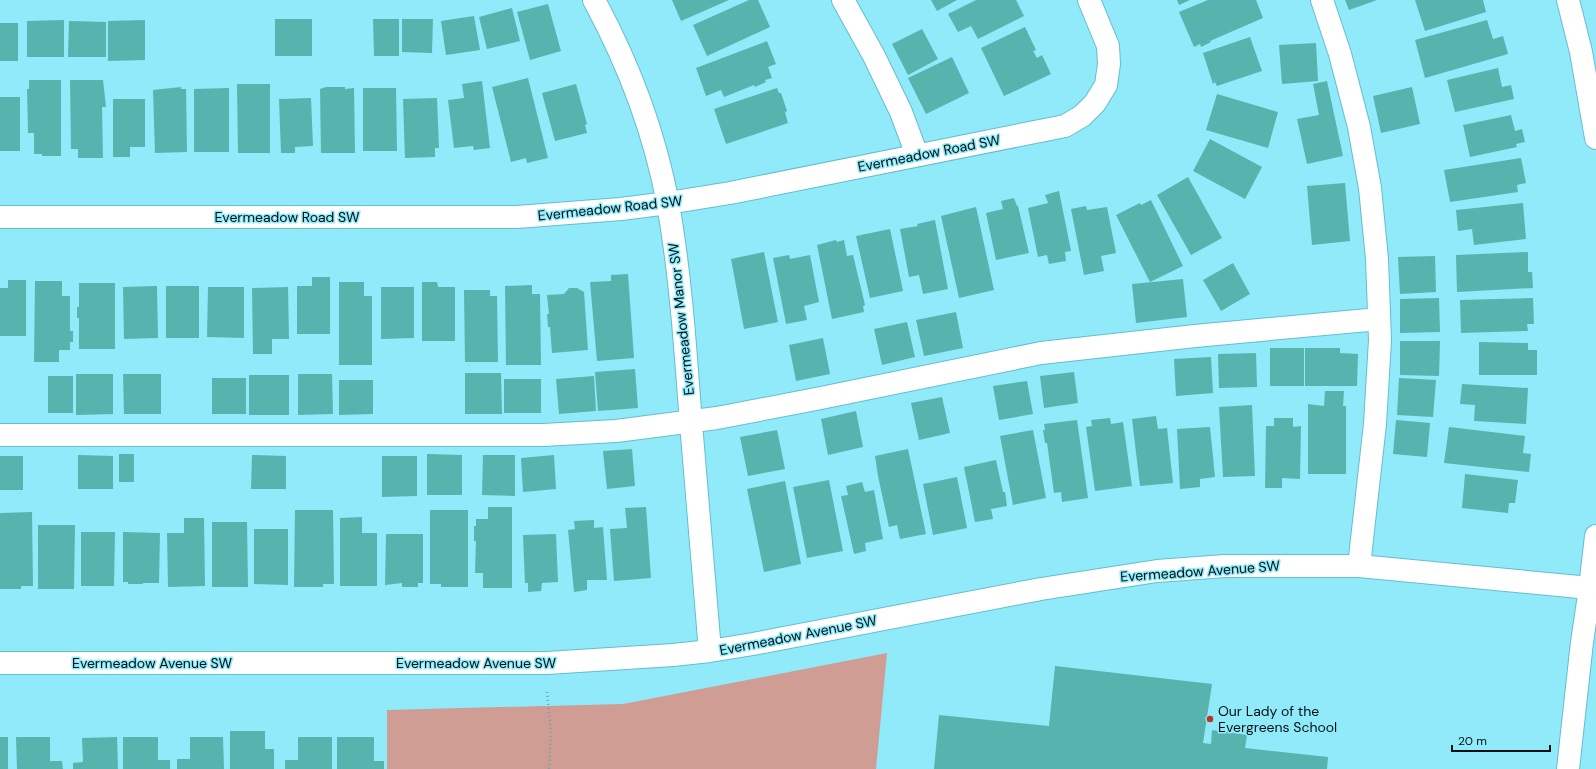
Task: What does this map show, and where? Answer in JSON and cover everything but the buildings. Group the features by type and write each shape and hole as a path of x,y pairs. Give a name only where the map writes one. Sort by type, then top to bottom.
{"street":[{"name":"Evermeadow Manor SW","path":"594,0 606,23 636,91 656,152 668,203 677,265 710,651"},
{"path":"843,0 874,56 898,105 917,155"},
{"name":"Evermeadow Road SW","path":"0,217 517,217 621,209 737,192 1065,126 1082,116 1095,103 1106,85 1109,64 1108,46 1089,0"},
{"path":"1322,0 1342,61 1359,127 1370,188 1377,259 1380,340 1374,424 1359,566"},
{"path":"1568,0 1581,52 1595,127"},
{"path":"0,435 543,435 616,431 691,422 816,399 1041,353 1195,336 1379,319"},
{"path":"1568,769 1582,642 1596,536"},
{"name":"Evermeadow Avenue SW","path":"0,663 547,663 601,661 710,651 1041,589 1157,571 1225,566 1359,566 1590,588"}],"path":[{"path":"547,663 550,732 549,769"}],"shaded area":[{"path":"887,653 876,769 387,769 387,710 623,704"}],"place":[{"name":"Our Lady of the Evergreens School","path":"1210,719"}]}
